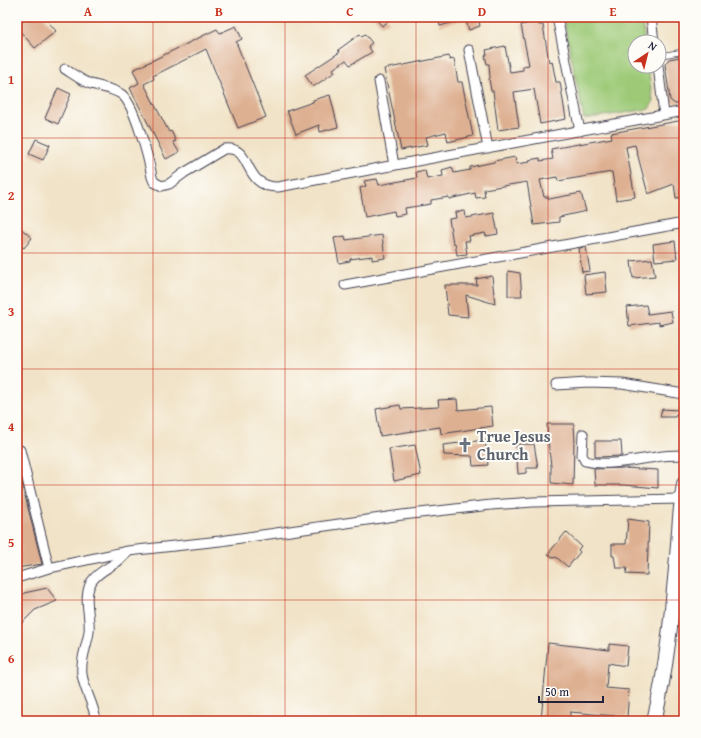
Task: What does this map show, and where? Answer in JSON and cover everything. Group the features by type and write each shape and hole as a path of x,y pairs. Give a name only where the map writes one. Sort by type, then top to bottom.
{"main road":[{"path":"654,721 664,671 684,484"}],"street":[{"path":"557,17 580,131"},
{"path":"651,17 653,34"},
{"path":"469,50 488,148"},
{"path":"65,69 91,84 115,90 122,94 126,99 136,123 154,182 162,186 169,184 184,173 224,149 232,148 237,150 243,156 257,180 262,184 269,187 278,187 684,111"},
{"path":"659,74 664,114"},
{"path":"379,81 394,165"},
{"path":"345,285 684,223"},
{"path":"556,385 604,383 622,384 684,394"},
{"path":"583,434 582,455 585,461 595,464 622,462 658,456 684,455"},
{"path":"20,450 49,568"},
{"path":"17,578 49,568 128,551 220,541 491,504 682,499"},
{"path":"96,721 94,708 82,676 82,667 89,631 87,608 89,586 98,574 116,563 128,551"}],"lane":[{"path":"667,55 681,52 684,53"}],"green space":[{"path":"563,17 641,17 644,34 627,34 627,74 649,74 653,102 649,109 584,119"}],"building":[{"path":"28,17 44,17 56,31 35,48 17,28 17,26"},
{"path":"374,17 386,17 389,21 382,26"},
{"path":"438,17 478,17 480,26 469,30 465,18 440,26"},
{"path":"538,21 539,25 543,25 549,62 552,61 556,82 560,82 566,119 540,124 534,89 514,92 519,127 498,130 493,91 491,91 489,79 489,64 487,64 485,55 487,55 486,50 505,46 510,72 523,70 523,66 529,65 521,25"},
{"path":"236,26 242,39 236,42 266,117 238,128 206,49 153,76 154,79 144,84 169,132 171,131 176,141 173,142 179,152 166,159 130,88 139,83 133,70 217,29 220,33"},
{"path":"360,34 362,36 365,34 372,43 368,46 372,52 350,65 346,60 333,69 335,72 313,87 305,75 340,52 338,50"},
{"path":"449,56 450,60 454,59 458,82 462,82 473,136 448,142 446,132 426,137 428,145 401,150 384,69"},
{"path":"680,57 684,61 684,103 675,104 670,100 666,74 667,62 669,59"},
{"path":"58,88 71,94 58,124 45,118"},
{"path":"330,95 338,127 320,132 319,125 296,134 287,111 313,102 313,100"},
{"path":"684,120 684,197 676,198 674,184 648,194 635,145 626,147 635,197 616,200 612,172 558,181 557,177 540,180 544,197 548,197 549,199 581,193 586,211 559,217 559,222 534,225 527,182 484,189 485,197 476,198 475,193 449,199 449,197 431,200 431,204 405,208 406,214 395,216 394,211 365,217 360,188 366,186 364,181 377,179 379,185 417,178 416,172 425,170 427,179 443,176 442,170 452,167 454,173 470,170 470,167 515,157 516,164 530,162 529,160 540,158 540,161 553,159 551,149 612,138 611,133"},
{"path":"36,139 50,145 43,160 29,154"},
{"path":"465,211 466,218 494,213 498,234 486,236 485,233 469,236 470,241 465,241 467,254 457,255 455,243 453,243 449,219 456,218 455,212"},
{"path":"17,225 32,238 24,248 17,244"},
{"path":"382,235 385,258 372,260 372,256 350,259 350,261 339,263 334,238 345,236 346,240"},
{"path":"675,241 677,259 655,261 653,244"},
{"path":"586,247 590,271 582,272 579,248"},
{"path":"652,259 655,276 633,278 631,261"},
{"path":"508,271 520,273 522,296 508,296"},
{"path":"605,272 607,292 586,294 584,275"},
{"path":"492,276 495,304 466,295 468,317 448,315 445,285 477,285 476,279"},
{"path":"646,305 648,314 671,311 673,322 659,325 659,322 629,326 627,307"},
{"path":"457,399 458,410 491,407 493,426 441,434 440,427 380,436 376,409 400,405 401,409 439,407 438,400"},
{"path":"662,409 679,410 675,417 660,417"},
{"path":"547,424 574,424 575,442 573,485 551,483"},
{"path":"485,440 488,465 473,466 472,456 444,455 443,445"},
{"path":"595,441 621,441 622,456 595,457"},
{"path":"516,444 534,444 538,468 526,468 526,473 518,474"},
{"path":"415,445 421,475 394,481 389,449"},
{"path":"17,468 42,564 17,568"},
{"path":"624,468 658,470 658,488 624,485 595,485 594,469"},
{"path":"628,519 649,522 647,575 626,574 627,568 616,568 614,556 612,556 612,544 626,544"},
{"path":"566,532 581,546 578,550 580,552 568,567 556,557 554,558 548,554"},
{"path":"47,588 57,601 35,610 17,628 17,601 24,593"},
{"path":"548,643 609,650 609,644 628,646 626,666 608,663 606,688 629,690 627,717 570,712 570,721 541,721"}],"place":[{"name":"True Jesus Church","path":"465,445"}]}
